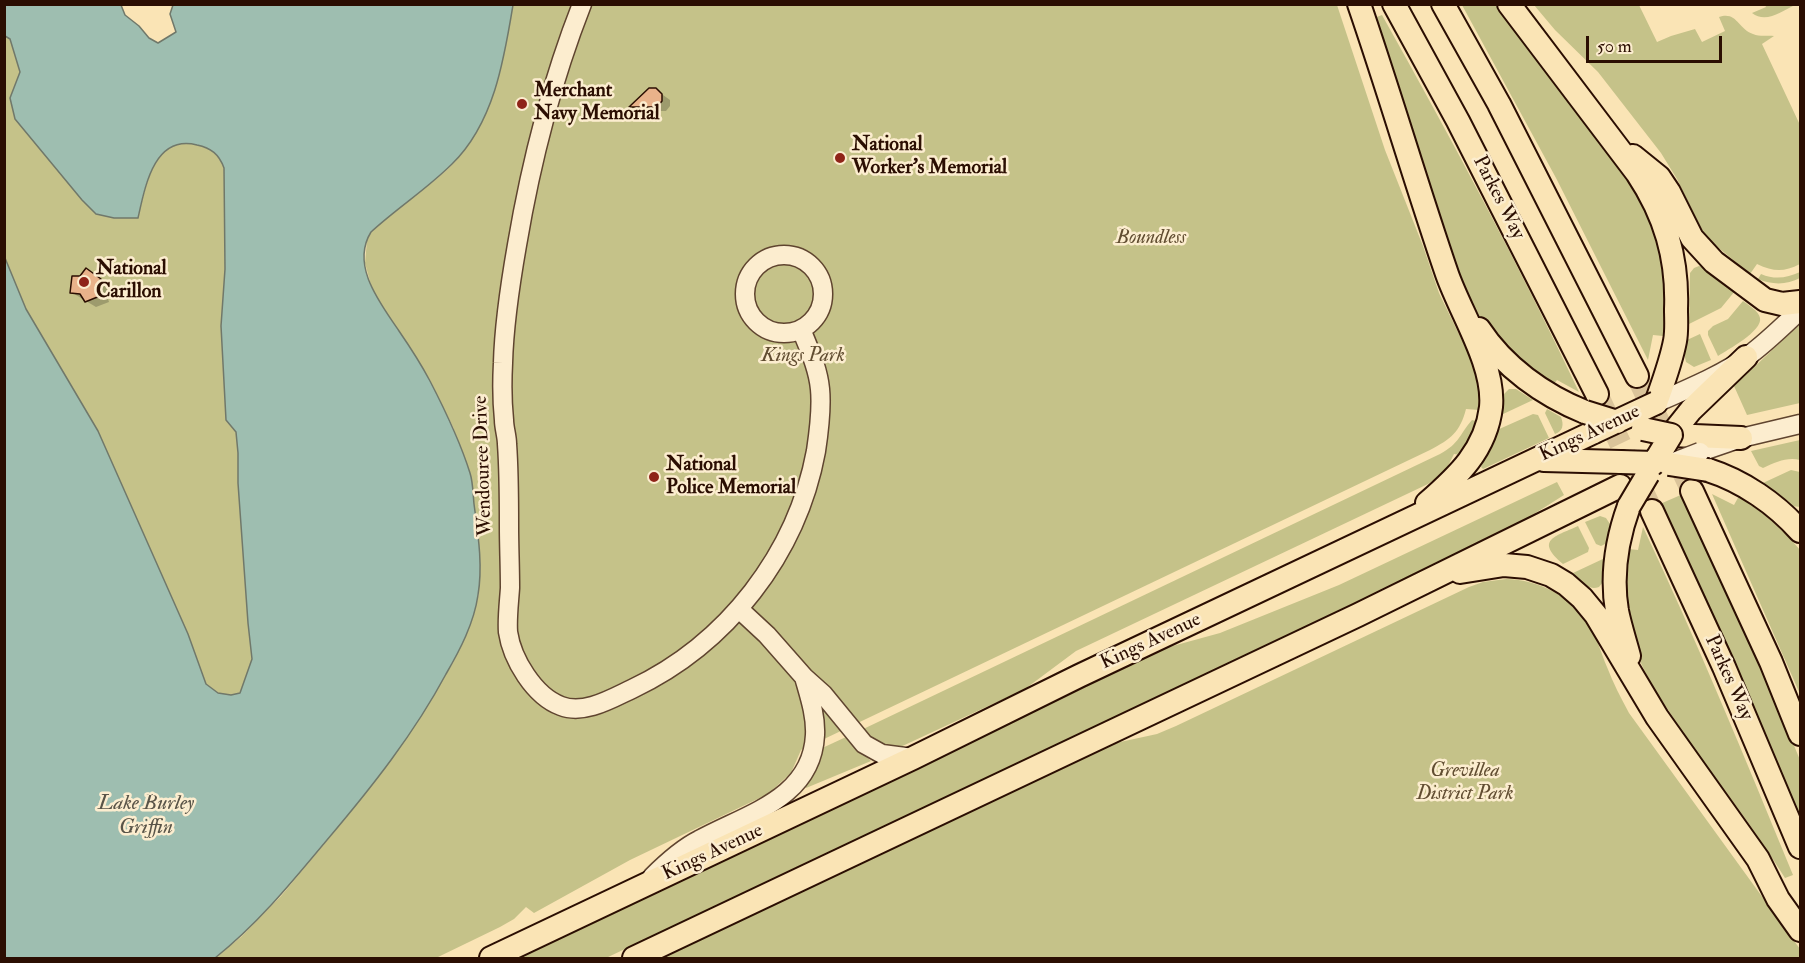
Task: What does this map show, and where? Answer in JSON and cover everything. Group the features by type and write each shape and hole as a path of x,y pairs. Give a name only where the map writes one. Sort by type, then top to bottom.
{"main road":[{"path":"1359,4 1455,293 1489,377 1491,399 1489,418 1482,441 1467,465 1449,484 1408,519"},
{"name":"Parkes Way","path":"1394,4 1458,121 1591,403"},
{"path":"1443,4 1499,104 1637,376"},
{"path":"1509,4 1636,173 1653,200 1671,245 1677,280 1675,339 1665,392 1618,477 1616,598 1636,684"},
{"path":"1612,141 1659,177 1692,238 1714,262 1765,300 1782,304 1800,302"},
{"path":"1455,293 1482,334 1511,366 1544,392 1591,403 1617,422 1691,442 1741,438"},
{"path":"634,958 1358,615 1575,509 1618,477 1657,467 1691,442 1746,357"},
{"name":"Kings Avenue","path":"491,958 913,758 1089,671 1408,519 1617,422 1665,392"},
{"path":"1536,460 1618,477 1657,467 1691,442"},
{"path":"1691,442 1734,481 1771,503 1800,531"},
{"path":"1692,491 1771,662 1800,734"},
{"name":"Parkes Way","path":"1652,511 1728,676 1800,847"},
{"path":"1437,575 1504,566 1527,567 1551,576 1573,590 1590,607 1656,717 1758,859 1778,898 1800,930"}],"street":[{"name":"Wendouree Drive","path":"582,4 561,57 543,118 522,213 506,318 503,374 504,423 508,455 510,584 508,624 510,641 521,666 539,690 554,702 576,709 588,707 621,694 668,670 707,641 739,609 769,568 790,532 804,496 819,428 820,388 815,365 801,329"},
{"path":"796,256 812,266 819,276 824,294 821,307 811,322 801,329 782,333 770,330 754,319 748,309 745,290 748,278 760,263 771,257 796,256"},
{"name":"Kings Avenue","path":"1665,392 1712,377 1746,357 1770,339 1800,310"},
{"path":"1741,438 1800,424"},
{"path":"739,609 778,646 804,677 824,694 851,730 867,746 882,754 913,758"},
{"path":"639,888 687,847 777,801 799,781 811,757 815,735 804,677"}],"green space":[{"name":"Kings Park","path":"513,5 1337,5 1385,150 1439,293 1477,375 1479,410 1466,409 1461,424 1454,434 1430,450 801,750 791,773 768,794 630,860 534,913 526,907 514,919 500,927 436,958 215,958 241,937 281,896 346,818 400,747 453,663 467,633 479,593 471,475 453,427 430,380 373,293 365,263 367,240 371,232 449,168 476,133 494,92"},
{"path":"1462,5 1496,5 1629,181 1640,199 1656,236 1661,255 1665,294 1663,336 1653,335 1648,360 1556,178"},
{"path":"1534,5 1639,5 1657,42 1695,29 1702,42 1725,31 1719,17 1725,16 1734,18 1748,32 1761,36 1774,36 1762,44 1800,125 1800,264 1779,270 1757,264 1750,274 1708,239 1661,153 1598,72 1555,30"},
{"path":"1765,5 1795,5 1768,17 1752,13 1766,7"},
{"path":"1382,15 1484,201 1579,392 1557,380 1551,388 1539,380 1477,316 1462,286 1374,18"},
{"path":"5,36 10,39 20,72 10,98 62,175 96,214 114,218 138,218 154,166 171,147 182,144 206,148 217,155 224,168 225,269 221,326 226,420 236,432 252,659 240,693 231,695 218,693 206,684 188,634 98,431 26,309 5,258"},
{"path":"1699,266 1735,291 1721,308 1689,324 1690,273"},
{"path":"1800,272 1800,278 1785,283 1758,279 1761,274 1781,277"},
{"path":"1743,301 1758,313 1759,323 1750,334 1718,356 1708,331 1728,319"},
{"path":"1800,324 1800,403 1747,415 1734,386"},
{"path":"1700,334 1711,360 1694,367 1686,362 1684,353 1687,340"},
{"path":"1509,389 1516,389 1533,400 1501,415 1503,395"},
{"path":"1547,409 1561,417 1563,425 1558,433 1555,434 1545,413"},
{"path":"1533,414 1538,415 1549,438 1483,469 1481,467 1497,430"},
{"path":"1472,420 1476,421 1461,455 1454,454 1445,472 1428,484 1076,651 1025,689 896,749 888,750 857,732 1440,454 1455,442"},
{"path":"1800,440 1800,460 1786,460 1763,468 1759,466 1751,451"},
{"path":"1791,470 1800,472 1800,507 1792,506 1763,483"},
{"path":"1557,482 1564,495 1523,521 1472,548 606,958 510,958 1146,657 1169,647 1220,633 1339,585"},
{"path":"1683,494 1764,673 1800,760 1800,827 1660,504"},
{"path":"1712,494 1734,505 1739,496 1771,521 1800,550 1800,694"},
{"path":"1600,516 1606,518 1610,524 1607,543 1601,546 1596,544 1585,522"},
{"path":"1578,526 1589,548 1588,552 1563,564 1550,549 1549,544 1555,537"},
{"path":"1643,527 1702,656 1793,875 1785,878 1669,712 1639,660 1629,625 1626,574 1628,549 1638,550"},
{"path":"1605,558 1603,582 1599,587 1591,588 1573,573"},
{"name":"Grevillea District Park","path":"1506,579 1542,586 1553,591 1582,614 1594,634 1629,713 1800,949 1800,958 659,958 1111,744 1157,734 1469,587 1483,582"},
{"path":"846,737 871,761 806,788 818,750"}],"water":[{"name":"Lake Burley Griffin","path":"5,4 121,5 125,15 149,38 158,43 176,32 170,14 173,5 513,5 501,69 478,130 452,164 371,232 365,245 364,258 370,284 430,381 462,449 470,473 480,561 476,605 470,626 434,696 360,801 288,887 246,931 215,958 5,958 5,258 26,309 98,431 188,634 206,684 218,693 231,695 240,693 252,659 236,432 226,420 221,326 225,269 224,168 217,155 206,148 182,144 171,147 161,155 148,178 138,218 114,218 96,214 15,119 10,98 20,72 10,39 5,36"}],"building":[{"path":"649,88 656,88 662,94 662,101 657,107 629,107"},
{"name":"National Carillon","path":"86,268 101,279 96,286 100,296 85,302 80,294 70,293 72,276 80,276"}],"tunnel":[{"path":"1637,376 1692,491"},
{"path":"1597,394 1652,511"}],"place":[{"name":"Merchant Navy Memorial","path":"522,104"},
{"name":"National Worker’s Memorial","path":"840,158"},
{"name":"National Carillon","path":"84,282"},
{"name":"National Police Memorial","path":"654,477"}],"park label":[{"name":"Boundless","path":"1151,239"}]}
